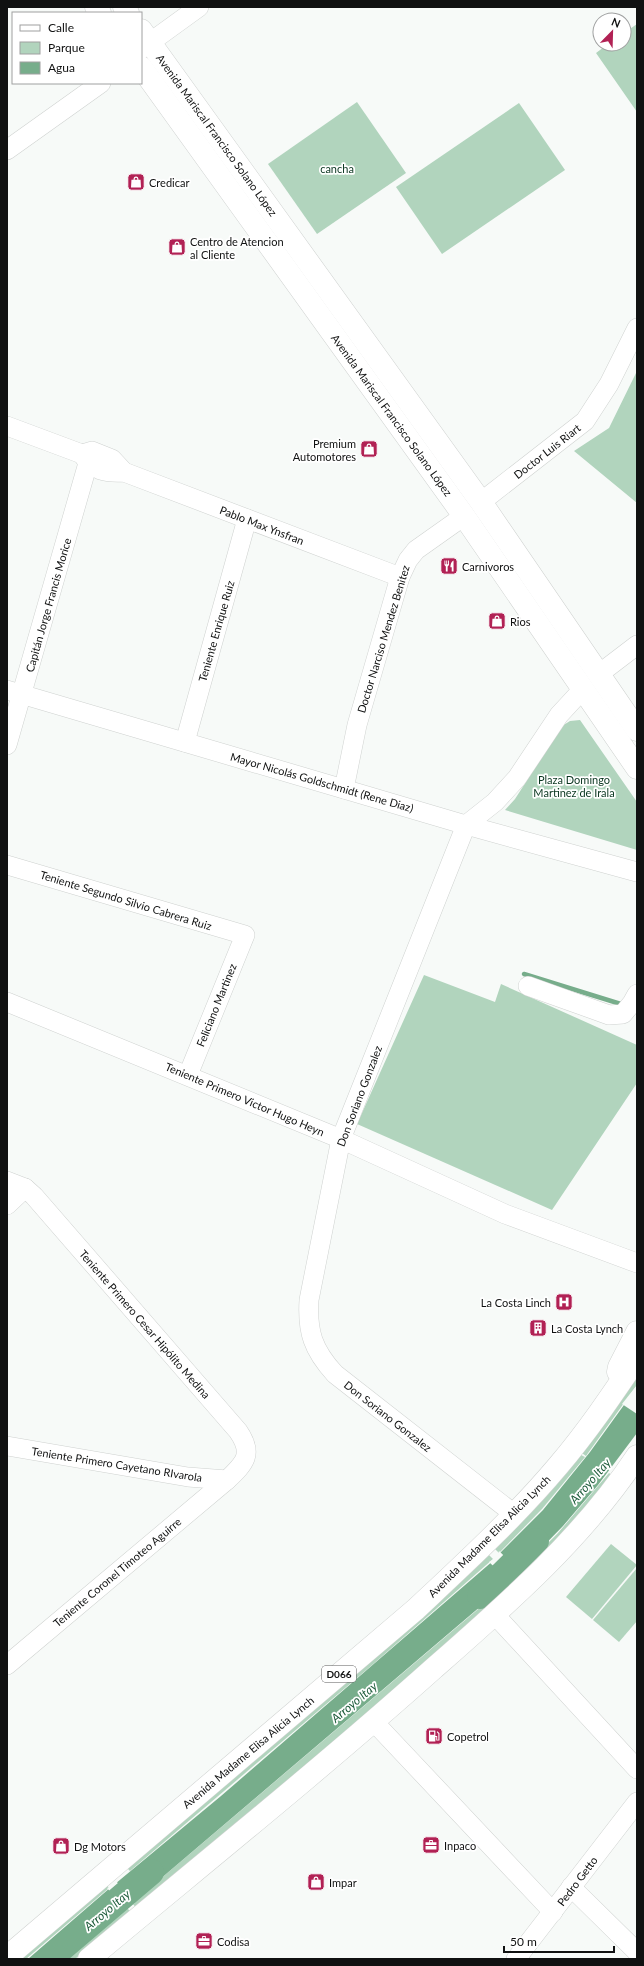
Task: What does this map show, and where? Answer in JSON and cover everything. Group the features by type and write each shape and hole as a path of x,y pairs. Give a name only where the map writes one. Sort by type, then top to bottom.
{"highway":[{"name":"Avenida Mariscal Francisco Solano López","path":"144,40 481,502 637,730"},
{"name":"Avenida Mariscal Francisco Solano López","path":"142,68 464,516 637,768"},
{"path":"615,1389 619,1367 637,1332"},
{"name":"Avenida Madame Elisa Alicia Lynch","path":"7,1957 416,1609 514,1514 558,1466 637,1358"},
{"path":"88,1959 374,1722 495,1615 576,1535 635,1464"}],"street":[{"path":"144,40 199,7"},
{"path":"7,150 101,84"},
{"name":"Doctor Luis Riart","path":"481,502 585,421 609,384 637,328"},
{"path":"7,426 85,459"},
{"name":"Pablo Max Ynsfran","path":"85,459 92,451 112,459 124,472 400,577"},
{"name":"Capitán Jorge Francis Morice","path":"7,745 14,692 85,459"},
{"name":"Doctor Narciso Mendez Benitez","path":"344,789 357,725 400,577 408,560 416,550 464,516"},
{"name":"Teniente Enrique Ruiz","path":"185,742 247,519"},
{"path":"599,674 637,645"},
{"name":"Don Soriano Gonzalez","path":"514,1514 334,1374 316,1349 311,1338 309,1324 309,1300 341,1140 466,825 495,802 517,778 559,715 583,689"},
{"name":"Mayor Nicolás Goldschmidt (Rene Diaz)","path":"14,692 466,825 637,872"},
{"name":"Teniente Segundo Silvio Cabrera Ruiz","path":"7,865 245,935"},
{"name":"Feliciano Martinez","path":"188,1075 245,935"},
{"path":"528,986 609,1015 623,1014 637,994"},
{"name":"Teniente Primero Victor Hugo Heyn","path":"7,1002 188,1075 341,1140 506,1214 637,1263"},
{"name":"Teniente Primero Cesar Hipólito Medina","path":"7,1181 25,1188 34,1196 244,1440 247,1450 246,1458 240,1468 227,1480"},
{"path":"7,1205 25,1188"},
{"name":"Teniente Primero Cayetano RIvarola","path":"7,1446 188,1477 227,1480"},
{"name":"Teniente Coronel Timoteo Aguirre","path":"8,1662 227,1480"},
{"path":"495,1615 637,1769"},
{"path":"374,1722 553,1912"},
{"name":"Pedro Getto","path":"516,1959 637,1802"},
{"path":"571,1887 637,1952"}],"green space":[{"path":"637,24 637,112 596,53 632,52 632,27"},
{"name":"cancha","path":"357,102 406,173 317,234 268,164"},
{"path":"519,103 565,170 442,254 396,187"},
{"path":"637,371 637,503 574,451 609,428"},
{"name":"Plaza Domingo Martinez de Irala","path":"580,720 637,802 637,850 505,810 515,799 562,726 570,721"},
{"path":"424,975 495,1002 501,984 637,1045 637,1083 552,1210 357,1124"},
{"path":"637,1373 637,1385 586,1456 579,1451"},
{"path":"577,1453 585,1457 542,1509 499,1553 493,1547"},
{"path":"609,1473 613,1476 523,1577 518,1573 558,1533"},
{"path":"611,1544 637,1565 592,1619 566,1597"},
{"path":"487,1553 493,1559 371,1666 130,1871 126,1867"},
{"path":"637,1568 637,1621 619,1642 593,1620"},
{"path":"510,1582 514,1586 139,1911 132,1903"},
{"path":"107,1885 109,1888 26,1959 20,1959"},
{"path":"127,1908 131,1912 75,1959 67,1959"}],"water":[{"path":"637,1387 637,1433 598,1485 563,1526 518,1572 499,1554 543,1510 590,1452"},
{"path":"494,1560 508,1573 514,1568 509,1573 513,1578 508,1583 132,1903 128,1899 124,1902 127,1906 65,1959 28,1959 111,1887 123,1902 128,1898 115,1884 221,1796"}],"pier":[{"path":"637,1385 637,1414 622,1404"},
{"path":"499,1551 521,1572 518,1574 514,1571 512,1573 515,1578 511,1583 489,1562 495,1558 508,1571 511,1568 498,1555"},
{"path":"116,1881 135,1903 131,1905 128,1901 127,1903 129,1907 126,1910 107,1888 112,1886 124,1899 125,1898 113,1885"}],"waterway":[{"path":"524,974 624,1005"},
{"name":"Arroyo Itay","path":"480,1596 536,1541"},
{"name":"Arroyo Itay","path":"49,1959 151,1872"}],"place":[{"name":"Credicar","path":"136,182"},
{"name":"Centro de Atencion al Cliente","path":"177,247"},
{"name":"Premium Automotores","path":"369,449"},
{"name":"Carnivoros","path":"449,566"},
{"name":"Rios","path":"497,621"},
{"name":"La Costa Linch","path":"564,1302"},
{"name":"La Costa Lynch","path":"538,1328"},
{"name":"Copetrol","path":"434,1736"},
{"name":"Inpaco","path":"431,1845"},
{"name":"Dg Motors","path":"61,1846"},
{"name":"Impar","path":"316,1882"},
{"name":"Codisa","path":"204,1941"}]}
